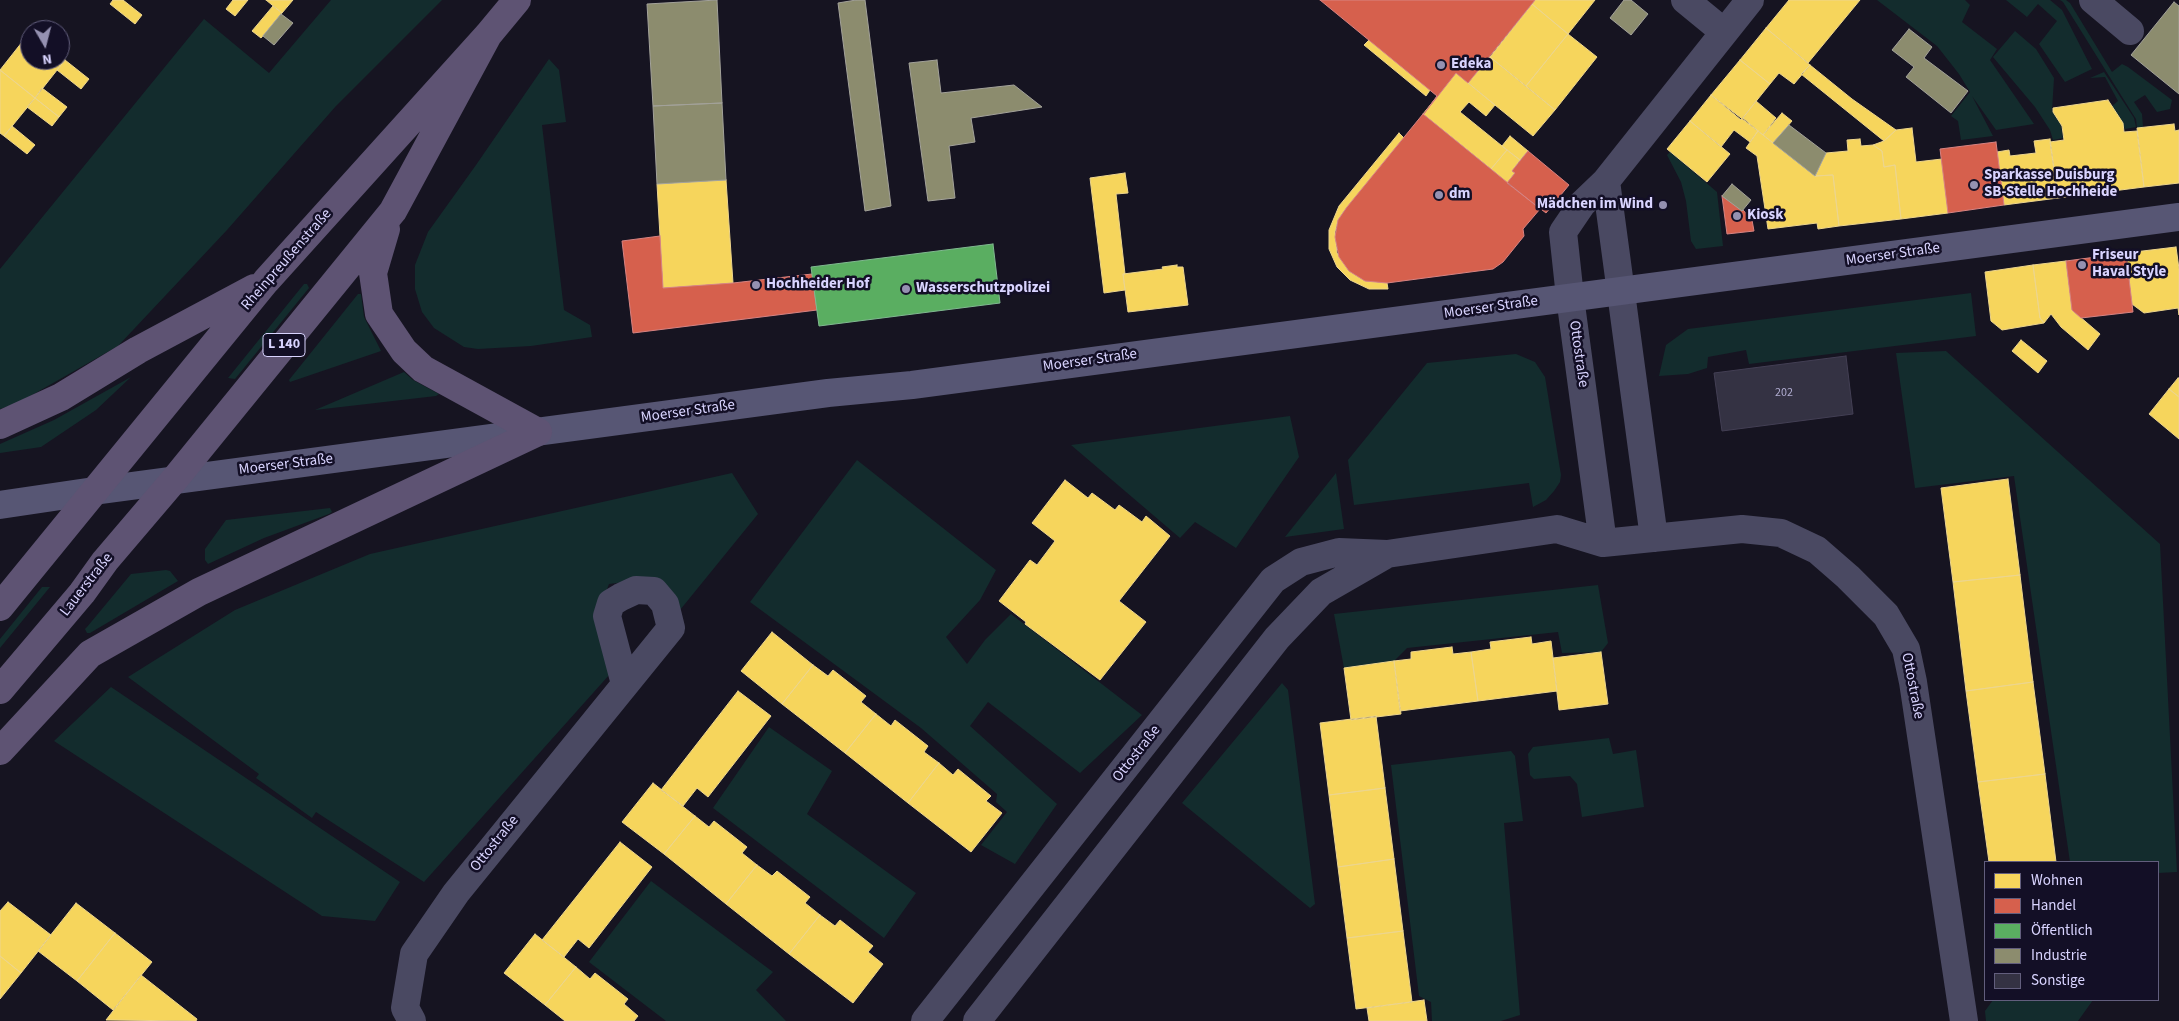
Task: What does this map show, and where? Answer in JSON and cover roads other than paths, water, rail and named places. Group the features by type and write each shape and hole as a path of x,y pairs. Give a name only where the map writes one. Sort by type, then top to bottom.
{"main road":[{"name":"Rheinpreußenstraße","path":"94,490 266,281 488,35 517,0"},
{"name":"Rheinpreußenstraße","path":"174,480 393,211 488,35"},
{"path":"393,211 380,242 373,273 379,314 404,352 423,369 538,432"},
{"name":"Moerser Straße","path":"0,505 94,490 828,393 912,385 2179,217"},
{"path":"0,425 61,397 138,350 266,281"},
{"path":"0,751 90,654 199,592 538,432"},
{"name":"Lauerstraße","path":"0,690 174,480"},
{"name":"L 140","path":"0,607 94,490"}],"street":[{"path":"1685,0 1724,32"},
{"name":"Ottostraße","path":"1603,543 1563,232 1582,204 1606,180 1750,0"},
{"path":"2093,0 2130,31"},
{"path":"1606,180 1619,290 1654,538"},
{"name":"Ottostraße","path":"926,1021 1273,580 1301,562 1340,552 1387,554 1557,529 1603,543 1742,529 1781,533 1817,550 1848,577 1886,615 1906,649 1913,682 1964,1021"},
{"name":"Ottostraße","path":"977,1021 1277,638 1322,592 1387,554"},
{"name":"Ottostraße","path":"412,1021 406,1008 414,954 456,893 625,684"}],"place":[{"name":"Edeka","path":"1441,65"},
{"name":"Sparkasse Duisburg SB-Stelle Hochheide","path":"1974,185"},
{"name":"dm","path":"1439,195"},
{"name":"Mädchen im Wind","path":"1663,205"},
{"name":"Kiosk","path":"1737,216"},
{"name":"Friseur Haval Style","path":"2082,265"},
{"name":"Hochheider Hof","path":"756,285"},
{"name":"Wasserschutzpolizei","path":"906,289"}]}
